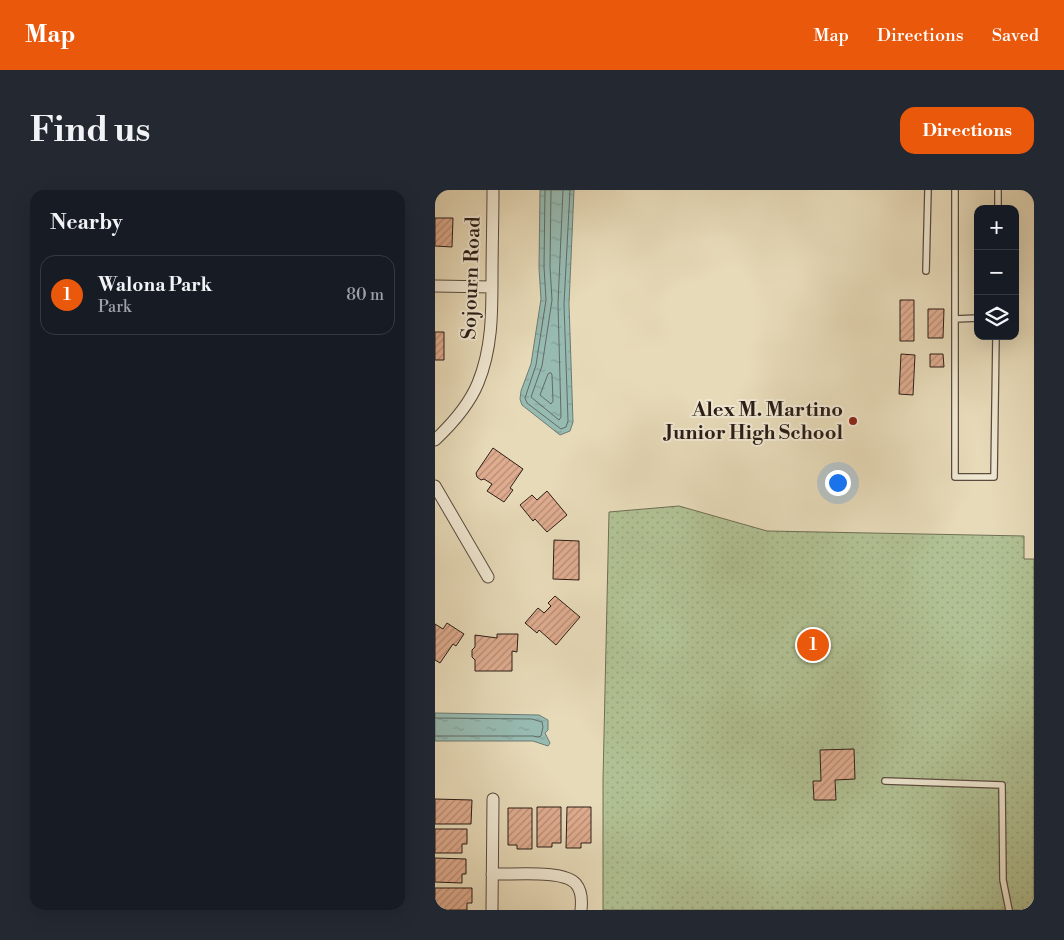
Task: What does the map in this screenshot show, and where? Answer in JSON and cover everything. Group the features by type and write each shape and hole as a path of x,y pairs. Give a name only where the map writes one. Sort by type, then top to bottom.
{"street":[{"name":"Sojourn Road","path":"435,440 453,423 467,404 478,384 487,358 491,334 493,190"},
{"path":"435,286 492,287"},
{"path":"435,486 488,577"},
{"path":"491,910 493,798"},
{"path":"491,874 566,877 575,882 581,893 581,910"}],"lane":[{"path":"926,271 928,190"},
{"path":"955,190 955,477 994,477 996,340"},
{"path":"998,190 998,205"},
{"path":"955,319 974,318"},
{"path":"885,781 1002,785 1003,880 1009,910"}],"green space":[{"path":"679,506 767,531 1024,536 1024,559 1034,559 1034,910 603,910 603,780 609,512"}],"water":[{"path":"540,190 574,190 569,304 573,422 570,431 560,435 522,405 520,399 531,364 541,299 539,268"},
{"path":"435,713 539,715 548,720 548,730 545,733 550,743 548,746 533,741 435,741"}],"building":[{"path":"435,218 453,218 452,247 435,246"},
{"path":"900,300 914,300 914,341 900,341"},
{"path":"928,309 944,309 943,338 928,338"},
{"path":"435,332 444,332 444,360 435,360"},
{"path":"901,354 915,355 913,395 899,394"},
{"path":"930,354 943,354 944,367 930,367"},
{"path":"493,448 523,469 510,488 513,490 504,502 487,491 492,484 484,479 481,480 477,477 476,473"},
{"path":"547,491 567,515 547,532 535,519 533,521 520,505 532,495 537,500"},
{"path":"554,540 579,541 579,580 553,579"},
{"path":"555,596 580,617 556,645 539,630 537,633 525,623 538,608 544,613 551,606 548,603"},
{"path":"447,623 464,634 456,646 453,644 440,663 435,660 435,624 443,629"},
{"path":"497,634 518,634 517,652 512,651 512,671 475,671 475,660 472,657 472,650 475,647 475,635 497,638"},
{"path":"854,749 855,779 835,780 836,800 814,800 813,781 821,781 820,750"},
{"path":"435,799 472,800 471,824 435,824"},
{"path":"537,807 561,807 561,843 552,843 552,847 537,847"},
{"path":"567,807 591,807 591,843 581,843 581,848 566,848"},
{"path":"508,808 532,808 532,849 517,849 517,845 508,845"},
{"path":"435,829 467,829 467,844 462,844 462,853 435,853"},
{"path":"435,858 466,859 466,874 462,874 462,883 435,882"},
{"path":"435,888 472,888 472,903 467,903 467,910 435,910"}],"place":[{"name":"Alex M. Martino Junior High School","path":"853,421"},
{"name":"Walona Park","path":"813,645"}]}
